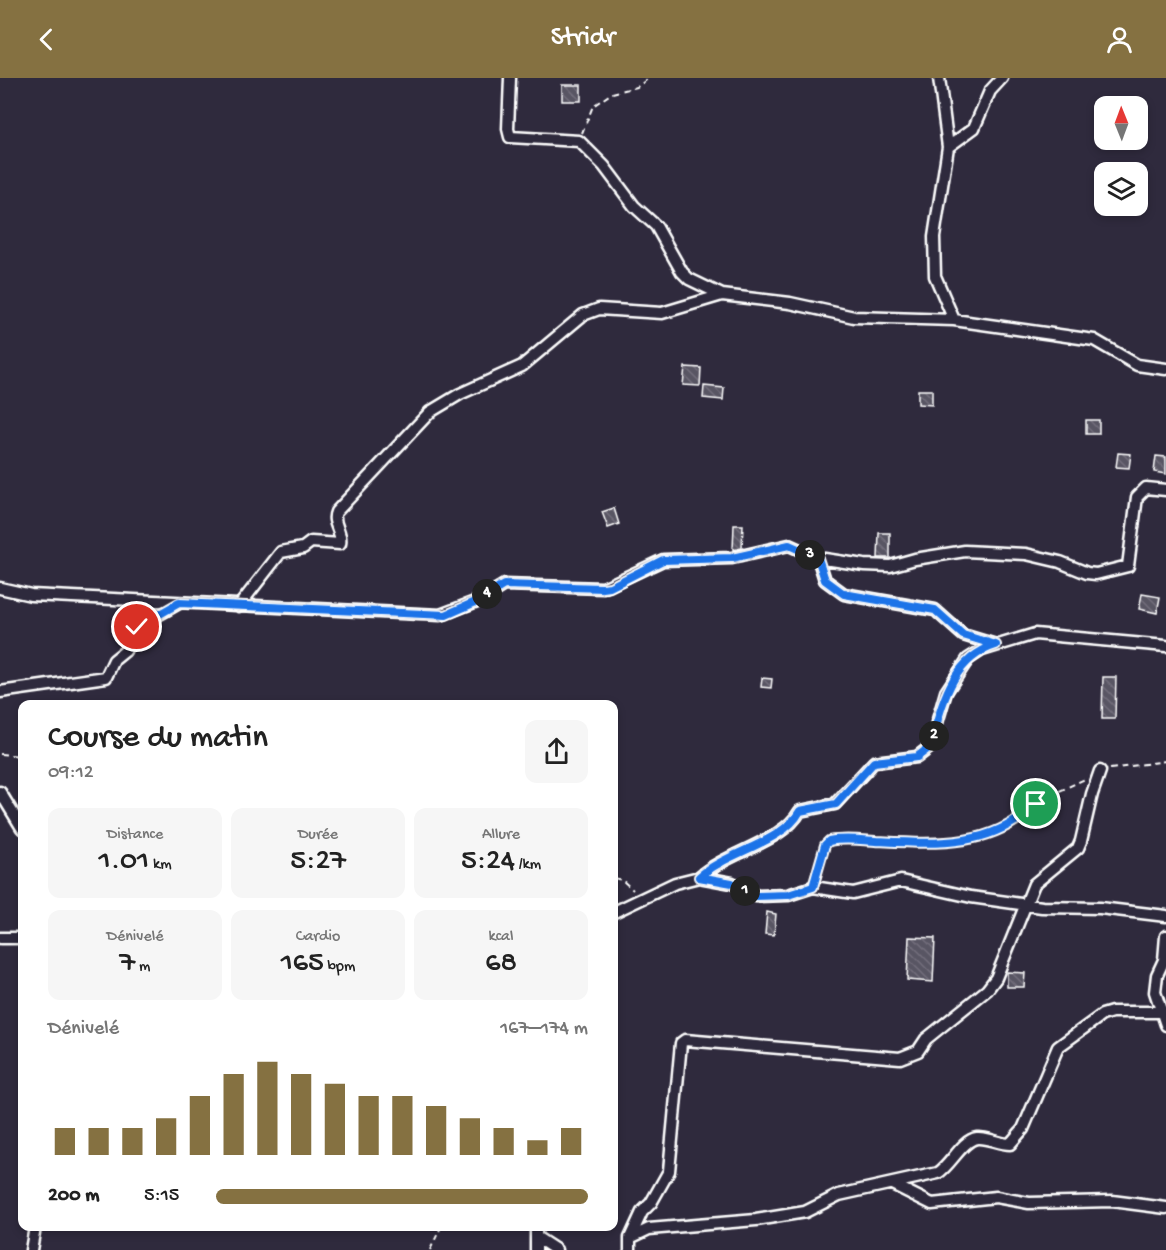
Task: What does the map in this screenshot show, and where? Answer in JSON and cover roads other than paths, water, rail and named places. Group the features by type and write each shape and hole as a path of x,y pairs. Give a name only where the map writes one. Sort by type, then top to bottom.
{"street":[{"path":"510,78 508,134 510,137 579,141 599,161 634,206 656,226 682,272 689,279 722,295 790,303 854,317 954,320 1094,339 1137,365 1166,369"},
{"path":"939,78 948,147 935,226 935,276 954,320"},
{"path":"948,147 971,132 990,92 1002,78"},
{"path":"239,606 281,552 303,548 315,541 331,545 339,544 341,536 334,520 336,512 430,412 445,402 522,366 590,311 662,313 722,295"},
{"path":"0,588 21,594 446,615 480,600 504,585 603,588 610,587 663,560 732,558 789,545 818,558 890,567 915,559 965,551 997,551 1026,554 1060,562 1087,573 1128,566 1137,497 1146,488 1166,490"},
{"path":"818,558 825,580 844,594 935,610 963,635 996,645"},
{"path":"0,692 106,677 114,660 125,651 137,627 179,603"},
{"path":"699,877 719,861 773,837 796,820 800,811 836,804 874,762 917,757 925,753 930,747 946,692 972,655 996,645 1035,634 1166,646"},
{"path":"630,1250 630,1238 642,1212 651,1203 669,1171 681,1043 686,1040 900,1058 909,1056 987,990 1007,956 1025,904 1040,877 1077,848 1081,841 1100,771"},
{"path":"0,792 18,821"},
{"path":"618,910 675,883 699,877 732,883 756,896 788,895 813,887 853,893 901,881 971,897 1166,916"},
{"path":"1166,936 1164,960 1157,975 1155,992 1164,1012 1166,1025"},
{"path":"0,938 18,938"},
{"path":"630,1238 649,1229 756,1220 805,1212 839,1196 916,1176 938,1173 972,1140 979,1138 1004,1144 1015,1142 1023,1129 1058,1047 1093,1019 1112,1012 1164,1012"},
{"path":"892,1184 932,1204 996,1197 1029,1203 1112,1201 1166,1208"},
{"path":"30,1250 34,1231"},
{"path":"536,1232 536,1250"},
{"path":"536,1232 556,1250"}]}
